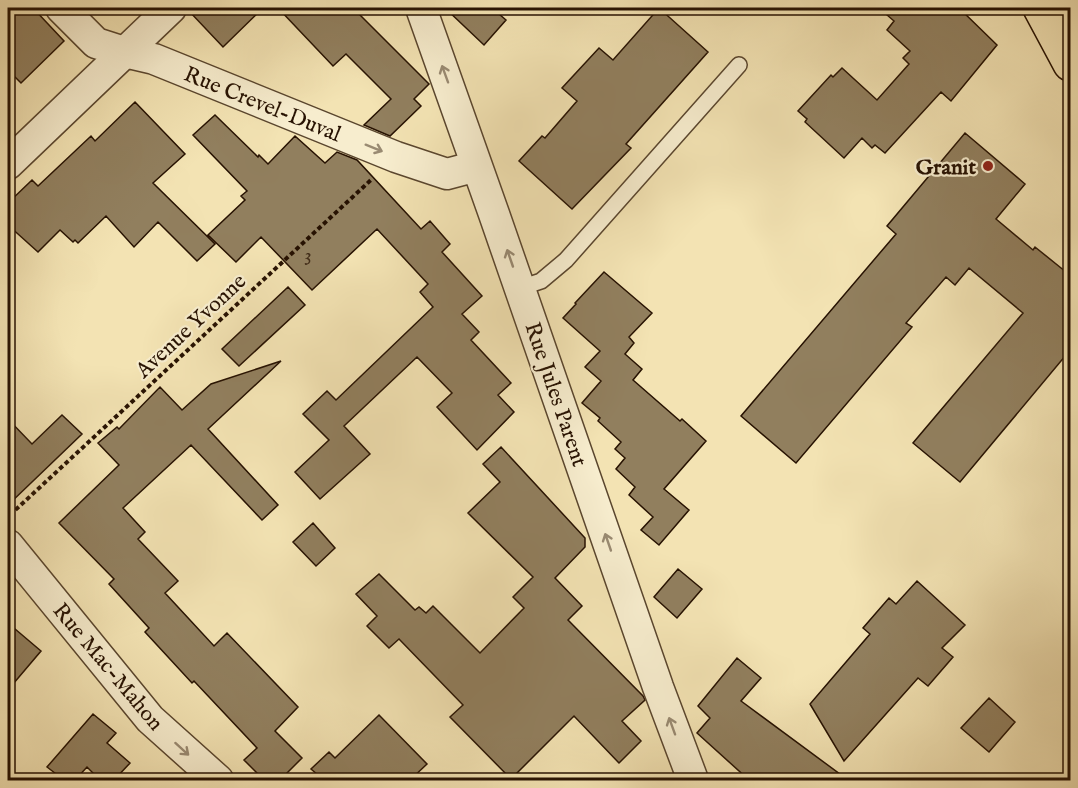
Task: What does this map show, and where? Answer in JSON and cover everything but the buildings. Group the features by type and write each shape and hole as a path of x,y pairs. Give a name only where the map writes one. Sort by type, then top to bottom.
{"main road":[{"path":"1040,8 1071,64"}],"street":[{"name":"Rue Crevel-Duval","path":"61,8 96,43 154,59 396,157 447,174 477,166"},
{"path":"8,164 171,8"},
{"name":"Rue Jules Parent","path":"421,8 654,676 693,780"},
{"name":"Rue Mac-Mahon","path":"8,545 150,719 218,780"}],"lane":[{"path":"520,288 541,281 566,260 739,65"}],"path":[{"name":"Avenue Yvonne","path":"8,518 396,157"}],"place":[{"name":"Granit","path":"988,166"}]}
